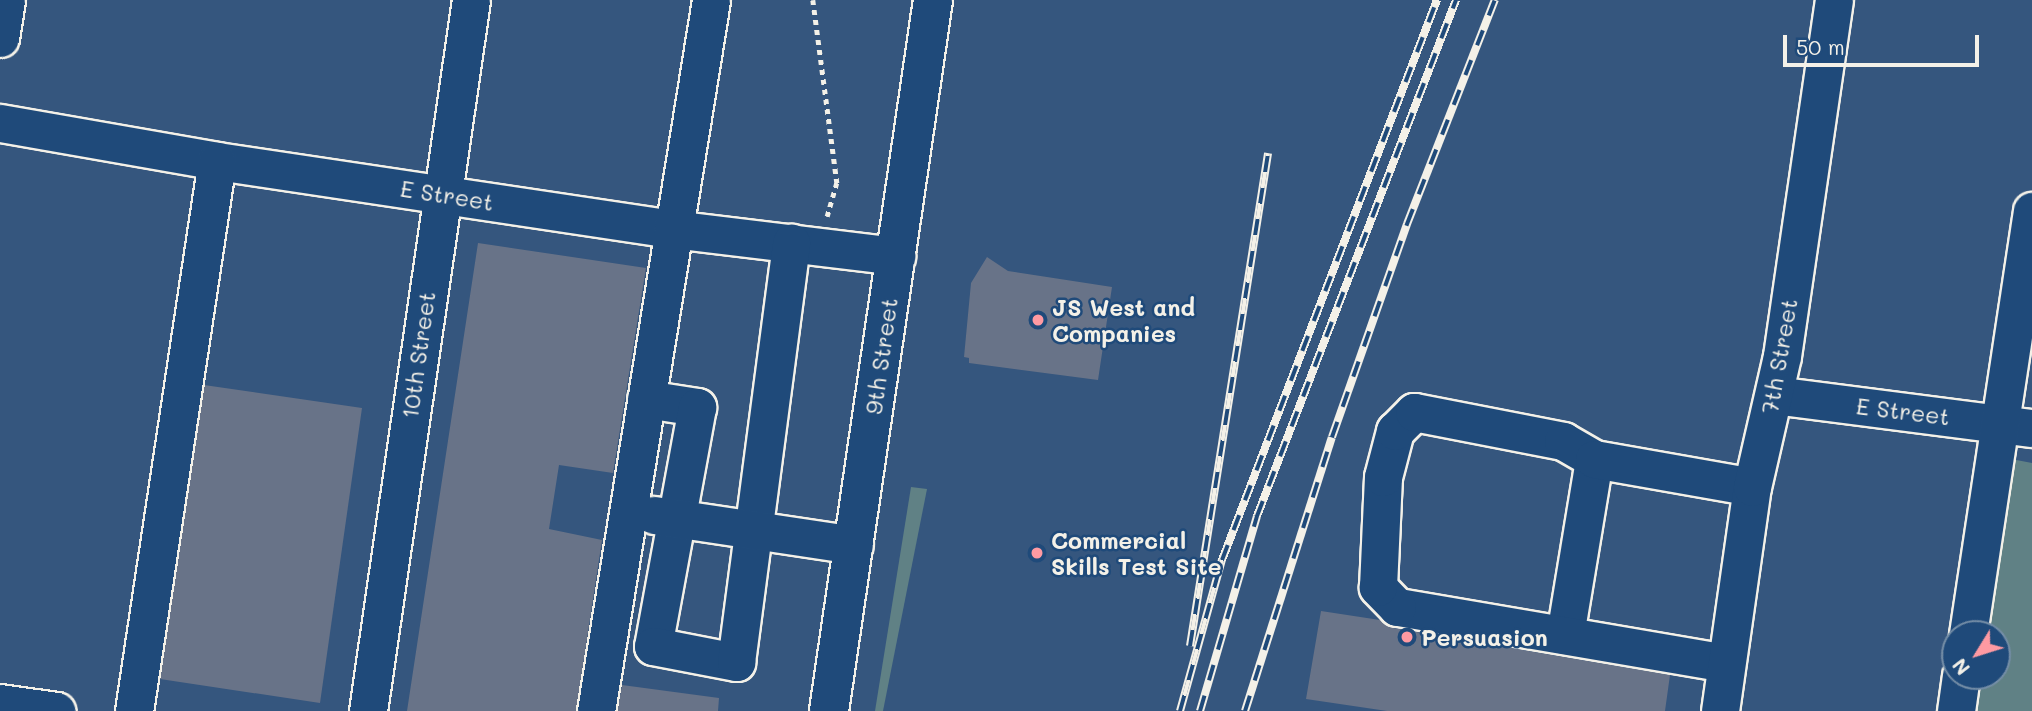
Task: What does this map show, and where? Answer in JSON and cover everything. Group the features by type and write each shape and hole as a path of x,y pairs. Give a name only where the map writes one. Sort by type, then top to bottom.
{"main road":[{"name":"9th Street","path":"829,711 933,0"}],"street":[{"path":"0,38 6,0"},
{"name":"10th Street","path":"368,711 471,0"},
{"path":"596,711 711,0"},
{"name":"7th Street","path":"1720,711 1752,487 1774,395 1834,0"},
{"name":"E Street","path":"0,123 217,161 673,229 896,257"},
{"path":"134,711 217,161"},
{"path":"1971,620 2016,426 2032,216"},
{"path":"646,399 697,407 679,519 653,646 736,662 803,244"},
{"name":"E Street","path":"1774,395 2016,426"},
{"path":"1726,663 1397,607 1378,587 1383,477 1395,432 1414,412 1563,440 1594,459 1752,487"},
{"path":"1565,635 1594,459"},
{"path":"628,510 853,545"},
{"path":"1956,711 1959,690"},
{"path":"0,703 56,711"}],"path":[{"path":"803,244 836,183 813,0"}],"green space":[{"path":"2006,458 2032,463 2032,711 1967,711 1970,690 2011,690 2011,620 1981,620"},
{"path":"911,487 927,489 883,711 875,711"}],"building":[{"path":"478,243 646,268 613,473 559,465 549,529 602,540 576,711 407,711"},
{"name":"JS West and Companies","path":"987,257 1008,271 1112,287 1098,380 969,363 969,358 964,357 971,283"},
{"path":"204,385 362,408 320,703 160,679"},
{"name":"Persuasion","path":"1321,611 1380,620 1393,628 1670,675 1665,711 1387,711 1306,699"},
{"path":"622,685 719,698 718,711 617,711"}],"railway":[{"path":"1180,711 1222,560 1437,0"},
{"path":"1200,711 1257,516 1456,0"},
{"path":"1245,711 1332,437 1407,224 1495,0"},
{"path":"1190,646 1268,153"}],"place":[{"name":"JS West and Companies","path":"1038,320"},
{"name":"Commercial Skills Test Site","path":"1037,553"},
{"name":"Persuasion","path":"1407,637"}]}
